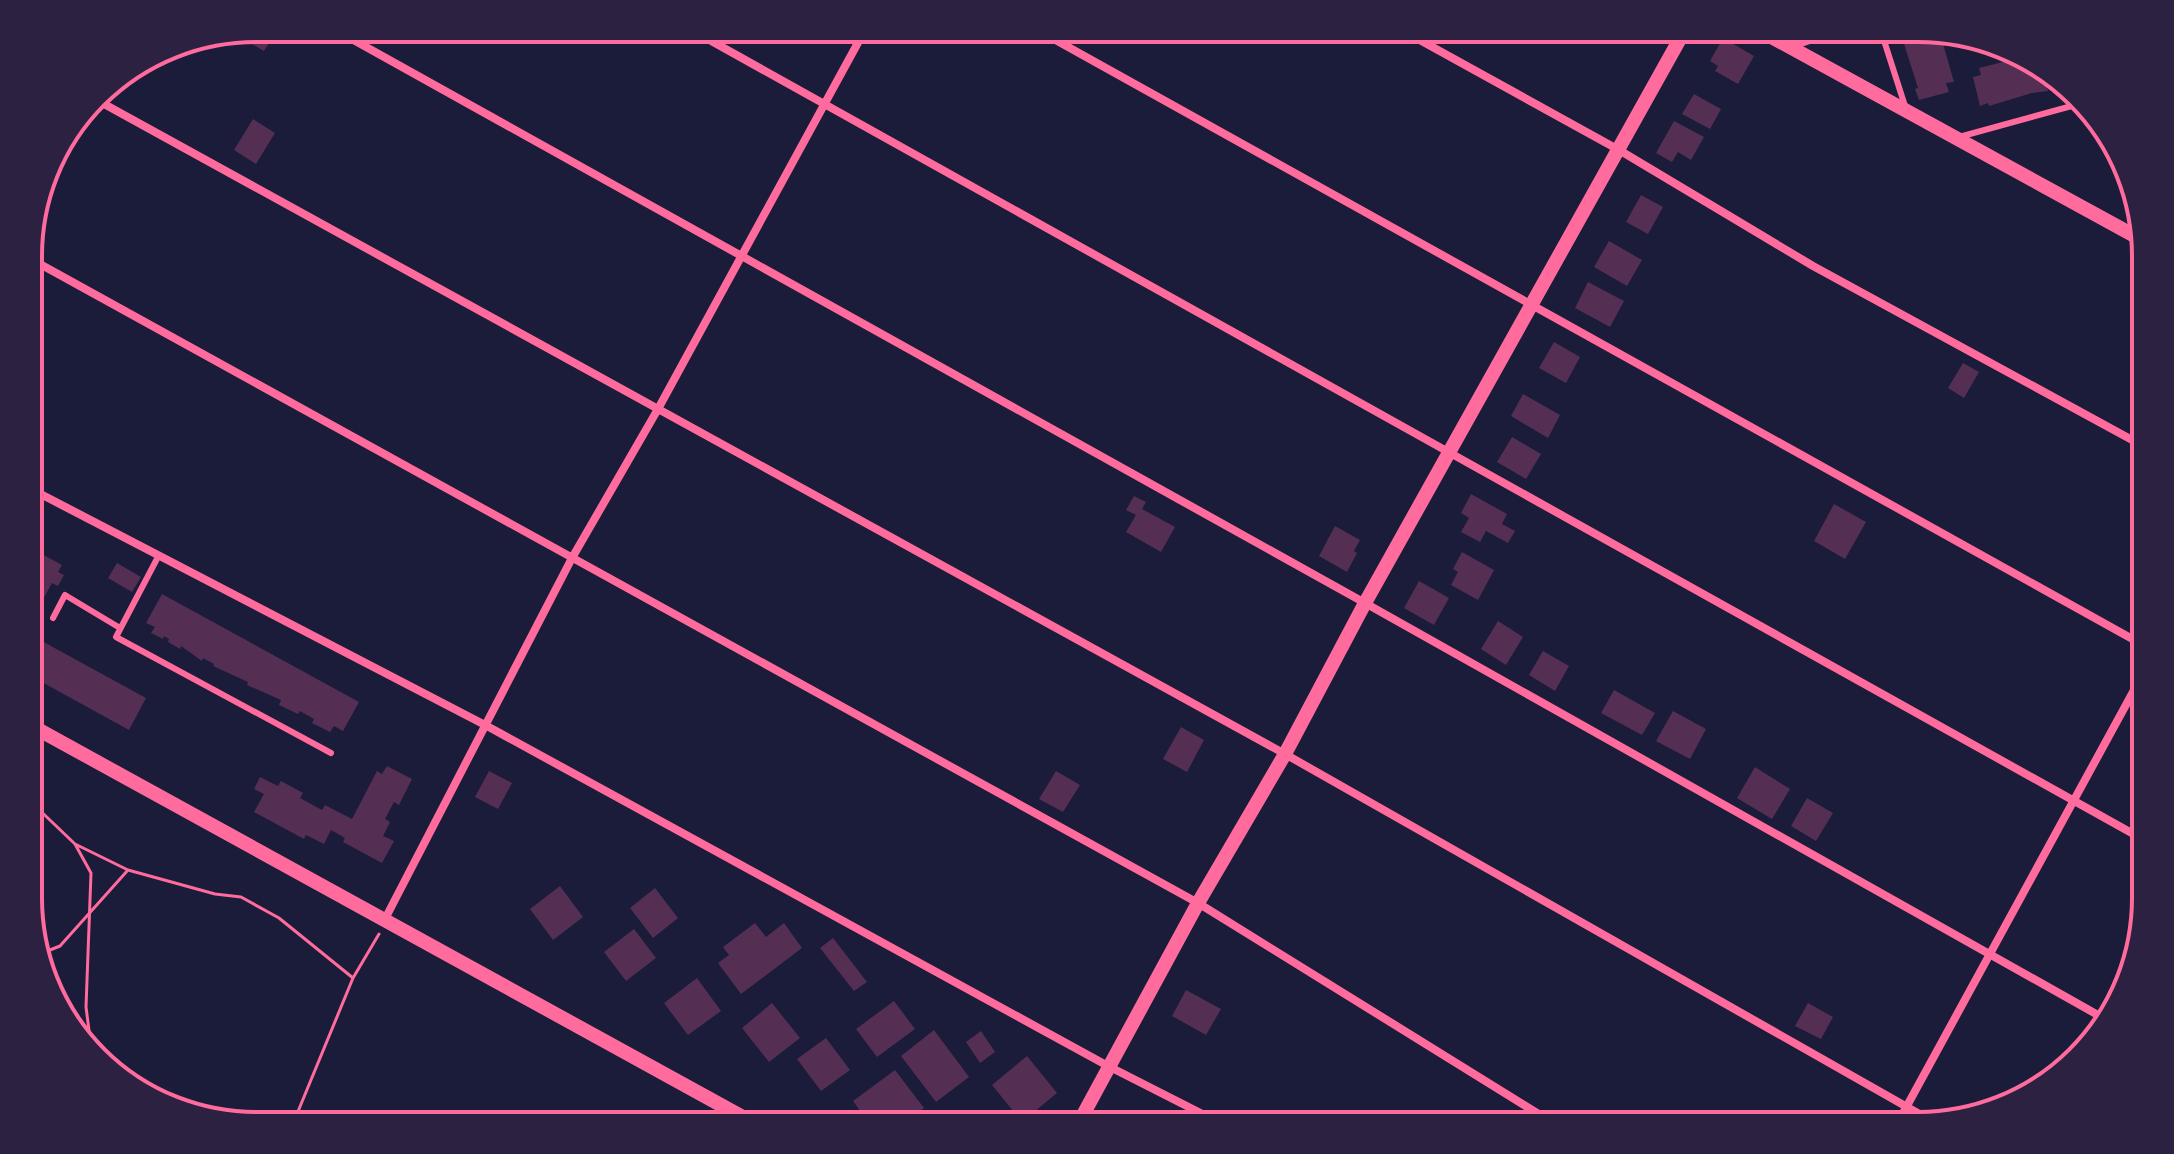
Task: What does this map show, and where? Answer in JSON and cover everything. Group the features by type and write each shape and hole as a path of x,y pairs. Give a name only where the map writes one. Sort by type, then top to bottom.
{"street":[{"path":"357,42 2097,1015"},
{"path":"713,42 2132,833"},
{"path":"385,919 572,558 658,409 858,42"},
{"path":"1059,42 2132,639"},
{"path":"1423,42 1619,150 1813,266 2132,440"},
{"path":"1084,1112 1678,42"},
{"path":"1781,42 1953,139 2130,233"},
{"path":"105,105 1285,754 1915,1112"},
{"path":"42,265 1198,903 1535,1112"},
{"path":"42,495 487,726 1198,1112"},
{"path":"1903,1112 2132,694"},
{"path":"42,732 734,1112"}],"lane":[{"path":"1790,47 1806,42"},
{"path":"1884,42 1907,113"},
{"path":"1953,139 2070,106"},
{"path":"159,555 116,637 331,753"},
{"path":"53,618 65,595 120,628"}],"path":[{"path":"42,812 75,844 91,873 86,1007 89,1031"},
{"path":"75,844 128,870 215,894 241,897 279,918 353,978"},
{"path":"49,951 60,946 128,870"},
{"path":"298,1112 353,978 379,936 385,919"}],"building":[{"path":"249,42 270,42 264,51"},
{"path":"1721,42 1730,42 1754,56 1738,84 1715,71 1718,66 1710,61"},
{"path":"1903,42 1943,44 1954,82 1946,83 1949,92 1919,100 1915,89 1918,88"},
{"path":"2007,61 2008,65 2012,64 2037,78 2048,87 2048,91 1980,106 1973,77 1981,75 1979,68"},
{"path":"1694,94 1721,109 1710,129 1682,114"},
{"path":"253,119 275,133 256,164 234,150"},
{"path":"1674,121 1704,137 1691,160 1678,152 1672,162 1656,153"},
{"path":"1641,195 1663,207 1648,234 1626,222"},
{"path":"1609,241 1642,260 1627,286 1594,267"},
{"path":"1588,282 1624,301 1610,327 1575,308"},
{"path":"1554,342 1580,357 1566,383 1539,368"},
{"path":"1963,363 1979,372 1964,398 1948,388"},
{"path":"1523,394 1560,415 1548,438 1511,416"},
{"path":"1512,437 1541,454 1526,479 1497,462"},
{"path":"1471,494 1507,514 1502,524 1515,531 1508,543 1486,531 1480,542 1461,532 1469,518 1461,513"},
{"path":"1134,496 1146,502 1142,509 1175,527 1161,552 1126,532 1136,515 1126,510"},
{"path":"1834,504 1866,522 1845,559 1814,541"},
{"path":"1335,526 1360,540 1347,572 1319,556"},
{"path":"1462,552 1494,570 1478,600 1451,585 1458,572 1453,569"},
{"path":"42,554 62,565 58,572 64,575 58,586 52,583 42,601"},
{"path":"117,563 141,577 132,592 108,578"},
{"path":"1419,581 1449,598 1434,625 1404,608"},
{"path":"162,594 359,702 343,731 334,726 330,732 312,723 314,719 300,711 298,714 279,705 281,700 247,685 248,682 203,658 202,661 181,646 180,649 164,636 163,639 151,633 155,627 146,623"},
{"path":"1498,621 1523,637 1506,665 1481,649"},
{"path":"42,641 146,698 129,730 42,682"},
{"path":"1543,651 1569,666 1555,691 1529,675"},
{"path":"1614,690 1655,713 1642,735 1601,713"},
{"path":"1673,711 1706,729 1690,759 1656,741"},
{"path":"1181,727 1204,740 1187,772 1163,759"},
{"path":"387,766 412,779 399,805 394,802 385,819 390,822 383,836 394,841 382,863 343,842 345,838 331,830 324,844 306,835 304,839 254,812 264,794 254,789 260,777 278,786 281,781 303,793 300,798 322,810 325,805 352,819 377,771 382,774"},
{"path":"1755,767 1790,789 1772,819 1737,798"},
{"path":"489,771 512,783 498,809 475,797"},
{"path":"1056,771 1080,785 1063,812 1039,799"},
{"path":"1807,798 1833,813 1816,841 1791,826"},
{"path":"560,886 583,917 553,940 530,909"},
{"path":"655,888 678,918 653,938 630,908"},
{"path":"755,923 766,937 784,923 802,948 741,994 718,963 729,955 723,947"},
{"path":"634,929 656,958 626,981 604,952"},
{"path":"833,938 867,982 854,991 820,948"},
{"path":"697,978 721,1011 688,1035 664,1003"},
{"path":"1186,990 1221,1009 1206,1035 1172,1016"},
{"path":"894,1001 915,1029 877,1057 856,1029"},
{"path":"772,1003 800,1038 769,1062 742,1028"},
{"path":"1808,1003 1833,1017 1821,1039 1795,1026"},
{"path":"934,1030 969,1077 936,1102 901,1056"},
{"path":"981,1031 995,1052 980,1063 966,1042"},
{"path":"826,1038 850,1070 821,1091 797,1059"},
{"path":"1027,1056 1057,1093 1034,1112 1014,1112 992,1085"},
{"path":"895,1070 924,1108 919,1112 861,1112 853,1101"}]}
